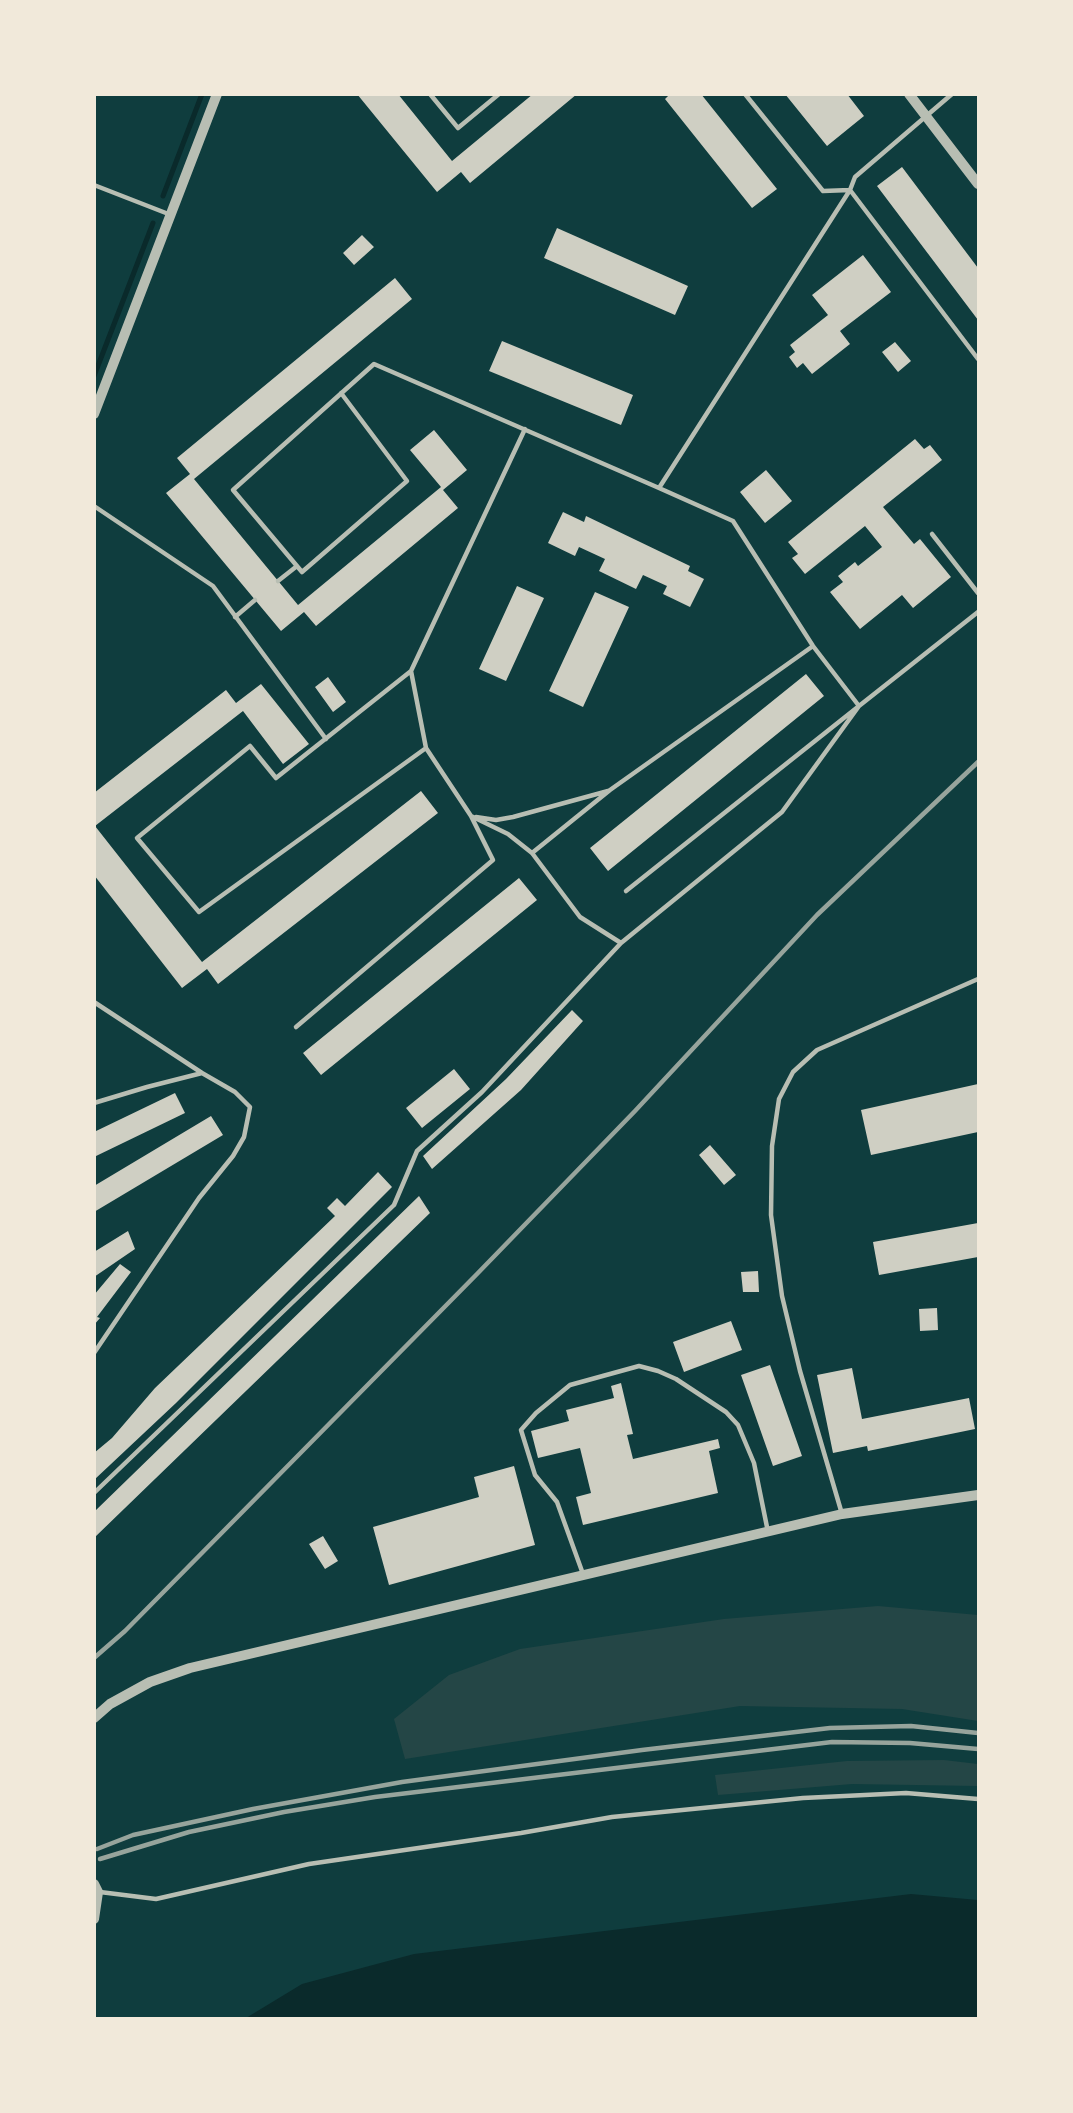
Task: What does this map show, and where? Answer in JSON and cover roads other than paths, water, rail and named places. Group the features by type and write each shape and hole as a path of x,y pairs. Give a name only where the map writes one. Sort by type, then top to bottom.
{"street":[{"path":"94,414 217,94"},
{"path":"909,94 978,184"},
{"path":"94,1718 110,1704 150,1682 190,1668 842,1514 978,1495"},
{"path":"94,1919 96,1888"}],"lane":[{"path":"430,94 458,128 499,94"},
{"path":"745,94 823,191 850,190"},
{"path":"659,488 850,190 855,177 952,94"},
{"path":"94,185 171,215"},
{"path":"850,190 978,359"},
{"path":"341,393 407,481 302,572 233,490 341,393 374,364 733,520 813,646 859,706"},
{"path":"426,748 199,912 137,838 250,746 276,778 411,671 525,429"},
{"path":"94,506 213,586 326,739"},
{"path":"932,534 978,593"},
{"path":"279,581 297,566"},
{"path":"235,617 255,600"},
{"path":"626,891 978,612"},
{"path":"532,853 610,790 813,646"},
{"path":"296,1026 493,860 471,816 426,748 411,671"},
{"path":"94,1493 394,1204 417,1151 482,1092 621,943 783,812 859,706"},
{"path":"471,816 495,820 513,817 610,790"},
{"path":"471,816 508,834 532,853 580,917 621,943"},
{"path":"842,1514 800,1371 782,1296 771,1215 772,1146 779,1099 793,1072 817,1050 978,979"},
{"path":"94,1002 235,1092 250,1107 244,1137 233,1156 199,1198 94,1353"},
{"path":"94,1103 202,1073"},
{"path":"583,1575 557,1502 535,1475 521,1430 536,1413 570,1385 639,1366 676,1379 726,1412 738,1425 754,1463 768,1532"},
{"path":"96,1888 156,1899 309,1864 612,1817 802,1798 906,1793 978,1799"}],"waterway":[{"path":"163,196 202,94"},
{"path":"94,376 153,223"}],"railway":[{"path":"94,1658 125,1631 477,1274 635,1111 817,915 978,762"},
{"path":"97,1849 133,1835 253,1809 402,1782 642,1750 830,1728 911,1726 978,1733"},
{"path":"100,1859 189,1832 284,1812 375,1797 832,1742 910,1743 978,1749"}]}
